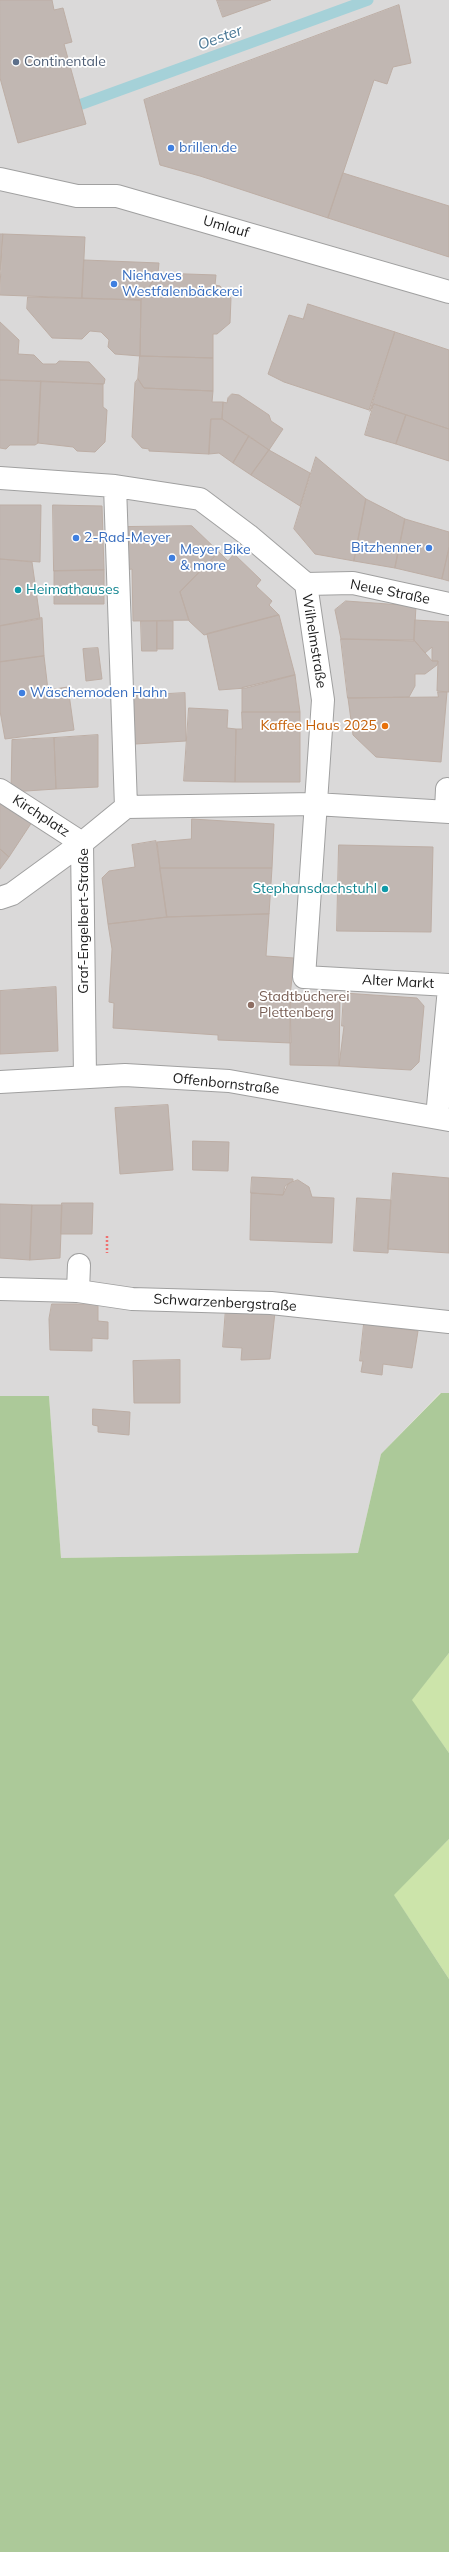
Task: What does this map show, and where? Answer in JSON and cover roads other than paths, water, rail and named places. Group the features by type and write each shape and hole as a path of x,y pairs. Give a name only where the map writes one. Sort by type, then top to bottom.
{"street":[{"name":"Umlauf","path":"0,179 77,196 117,196 449,292"},
{"name":"Wilhelmstraße","path":"0,478 115,486 200,499 248,534 306,584 323,700 315,804"},
{"path":"115,486 126,807 315,804 447,812 447,789"},
{"name":"Neue Straße","path":"306,584 353,583 449,604"},
{"name":"Kirchplatz","path":"0,790 82,843"},
{"name":"Alter Markt","path":"315,804 304,977 449,985"},
{"name":"Graf-Engelbert-Straße","path":"85,1077 82,843 126,807"},
{"path":"0,898 12,894 82,843"},
{"name":"Alter Markt","path":"443,1118 449,988"},
{"name":"Offenbornstraße","path":"0,1082 125,1075 229,1081 443,1118"},
{"path":"78,1291 79,1265"},
{"name":"Schwarzenbergstraße","path":"0,1289 78,1291 132,1299 271,1303 449,1322"}],"waterway":[{"name":"Oester","path":"82,104 368,0"}],"place":[{"name":"Continentale","path":"16,62"},
{"name":"brillen.de","path":"171,148"},
{"name":"Niehaves Westfalenbäckerei","path":"114,284"},
{"name":"2-Rad-Meyer","path":"76,538"},
{"name":"Bitzhenner","path":"429,548"},
{"name":"Meyer Bike & more","path":"172,558"},
{"name":"Heimathauses","path":"18,590"},
{"name":"Wäschemoden Hahn","path":"22,693"},
{"name":"Kaffee Haus 2025","path":"385,726"},
{"name":"Stephansdachstuhl","path":"385,889"},
{"name":"Stadtbücherei Plettenberg","path":"251,1005"}]}
